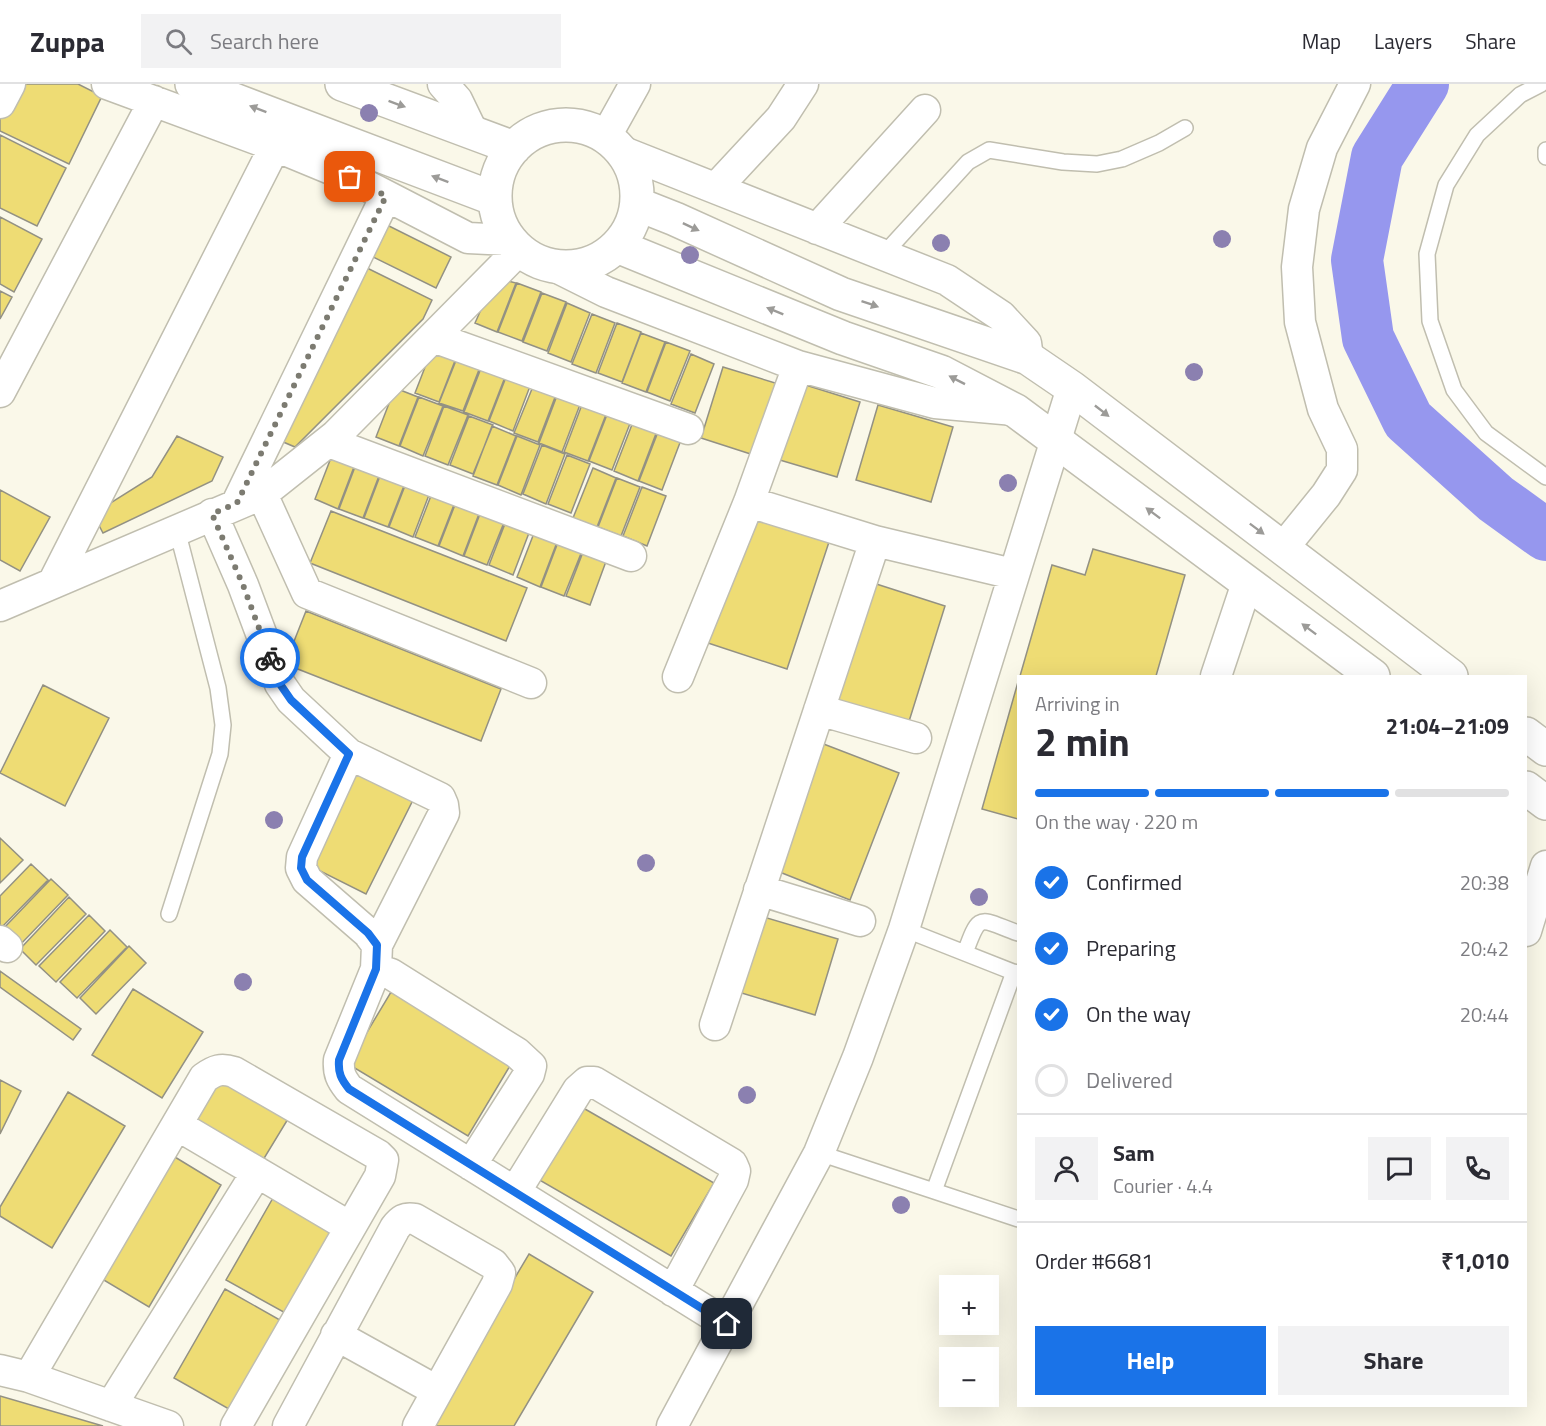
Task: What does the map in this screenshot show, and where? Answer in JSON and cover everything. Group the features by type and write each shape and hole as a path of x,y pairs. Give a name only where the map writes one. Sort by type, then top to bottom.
{"street":[{"path":"0,103 10,84"},
{"path":"107,84 275,146 350,177 468,238 514,245"},
{"path":"192,84 495,199"},
{"path":"342,84 514,148"},
{"path":"443,84 457,100 471,131"},
{"path":"614,144 635,84"},
{"path":"716,188 781,118 803,84"},
{"path":"1282,548 1326,495 1342,470 1342,448 1323,409 1300,322 1298,267 1304,209 1322,148 1354,84"},
{"path":"0,392 154,101"},
{"path":"817,229 926,110"},
{"path":"1016,411 935,403 798,366 606,292 556,267 536,261 514,245 501,227 495,199 496,181 503,163 514,148 529,135 547,128 567,125 587,128 614,144 716,188 947,280 1000,316 1026,343 1028,358"},
{"path":"556,267 577,267 598,260 617,246 630,227 637,204 636,185 631,166 614,144"},
{"path":"53,584 275,146"},
{"path":"386,196 237,504 243,585 280,684 291,700 349,754 440,798 443,805 444,813 377,957 339,1060 342,1081 349,1089 727,1324"},
{"path":"637,204 841,294 1028,358 1072,388 1450,675"},
{"path":"0,606 237,504 328,442 433,337 514,245"},
{"path":"617,246 843,338 942,372 1016,411 1247,583 1344,667 1370,675"},
{"path":"433,337 688,429"},
{"path":"678,677 749,502 798,366"},
{"path":"672,1426 819,1153 858,1057 904,929 1072,388"},
{"path":"328,442 631,556"},
{"path":"749,502 875,541 1013,574"},
{"path":"237,504 307,593 531,683"},
{"path":"715,1024 875,541"},
{"path":"1216,675 1247,583"},
{"path":"819,710 916,738"},
{"path":"1527,735 1546,749"},
{"path":"349,754 302,857 301,868 307,880 368,933 377,957 391,974 517,1053 531,1066 529,1074 471,1165"},
{"path":"1527,790 1546,803"},
{"path":"1527,927 1541,868"},
{"path":"759,890 860,921"},
{"path":"29,1377 204,1078 219,1069 225,1069 234,1072 384,1160 380,1176 236,1426"},
{"path":"515,1192 578,1090 587,1082 594,1082 732,1164 735,1171 733,1180 673,1291"},
{"path":"177,1125 350,1227"},
{"path":"111,1406 257,1172"},
{"path":"288,1426 395,1228 407,1217 415,1219 493,1264 500,1273 497,1284 418,1426"},
{"path":"336,1335 437,1391"},
{"path":"0,1370 29,1377 168,1426"}],"lane":[{"path":"1542,84 1520,95 1478,135 1446,185 1426,254 1430,321 1454,390 1486,433 1546,477"},
{"path":"883,255 968,162 989,150 1063,162 1097,164 1122,159 1185,128"},
{"path":"1546,150 1546,157"},
{"path":"169,914 220,754 223,725 218,688 177,530"},
{"path":"965,953 975,926 979,922 985,921 1017,933"},
{"path":"904,929 1016,973 934,1191"},
{"path":"819,1153 1017,1220"}],"building":[{"path":"14,84 78,84 102,96 69,164 0,131 0,113"},
{"path":"0,135 66,168 37,226 0,208"},
{"path":"0,217 42,239 14,292 0,284"},
{"path":"383,223 451,257 436,288 367,254"},
{"path":"363,266 432,300 423,319 295,447 281,441"},
{"path":"495,278 516,283 497,332 475,323"},
{"path":"517,283 541,292 522,341 498,332"},
{"path":"0,291 12,297 0,319"},
{"path":"542,293 566,302 547,351 523,342"},
{"path":"567,303 590,313 571,362 548,353"},
{"path":"592,314 615,323 596,373 572,364"},
{"path":"617,323 641,332 622,382 598,373"},
{"path":"641,333 665,342 646,392 622,383"},
{"path":"666,342 690,351 670,401 647,392"},
{"path":"434,344 458,353 439,402 415,393"},
{"path":"459,353 482,362 463,411 439,403"},
{"path":"691,354 714,364 695,413 671,404"},
{"path":"483,363 507,372 488,421 464,412"},
{"path":"723,367 785,386 763,458 701,438"},
{"path":"508,372 532,381 513,431 489,421"},
{"path":"796,382 860,402 837,477 773,458"},
{"path":"534,384 557,392 538,442 514,433"},
{"path":"395,388 418,397 399,446 376,437"},
{"path":"558,393 581,402 562,452 539,443"},
{"path":"419,397 443,406 423,456 400,446"},
{"path":"583,402 607,412 588,461 564,452"},
{"path":"878,405 953,427 931,502 856,480"},
{"path":"444,406 468,415 448,465 425,456"},
{"path":"608,412 631,421 612,470 589,461"},
{"path":"469,416 493,425 473,474 450,465"},
{"path":"633,422 657,431 638,481 614,471"},
{"path":"492,426 516,436 497,485 473,476"},
{"path":"658,432 681,440 662,490 639,481"},
{"path":"177,436 223,457 212,481 103,533 93,514 152,477"},
{"path":"517,436 540,445 521,495 498,485"},
{"path":"542,445 565,454 546,504 523,494"},
{"path":"334,450 357,459 338,509 315,499"},
{"path":"567,455 590,464 571,513 548,504"},
{"path":"358,459 382,468 363,518 339,509"},
{"path":"383,468 407,478 388,527 364,518"},
{"path":"593,468 616,478 597,527 573,518"},
{"path":"408,478 432,487 413,537 389,527"},
{"path":"617,478 640,487 621,536 598,527"},
{"path":"642,487 666,496 647,546 623,536"},
{"path":"434,488 457,497 438,546 415,537"},
{"path":"0,490 50,517 20,571 0,560"},
{"path":"458,497 482,506 463,556 439,546"},
{"path":"483,506 507,515 487,565 464,556"},
{"path":"331,511 527,588 506,641 310,563"},
{"path":"751,513 830,539 787,669 708,643"},
{"path":"508,516 532,525 513,575 489,565"},
{"path":"536,528 559,537 540,587 517,577"},
{"path":"560,537 584,546 564,596 541,587"},
{"path":"585,547 608,556 590,605 566,596"},
{"path":"1093,549 1185,575 1156,675 1020,675 1052,565 1085,575"},
{"path":"867,581 945,606 906,731 828,706"},
{"path":"306,611 501,689 481,741 285,664"},
{"path":"43,685 109,718 65,806 0,773"},
{"path":"1017,686 1017,819 982,809"},
{"path":"821,743 899,773 850,900 772,869"},
{"path":"358,765 416,794 366,894 308,865"},
{"path":"0,838 23,860 0,883"},
{"path":"31,864 48,880 0,929 0,896"},
{"path":"51,879 68,895 18,947 1,931"},
{"path":"69,897 86,914 36,965 20,949"},
{"path":"89,915 105,931 56,982 39,966"},
{"path":"757,915 838,939 815,1015 735,991"},
{"path":"110,930 127,947 77,998 60,982"},
{"path":"129,946 146,963 96,1014 80,998"},
{"path":"0,971 81,1029 73,1040 0,987"},
{"path":"133,989 203,1032 162,1098 92,1055"},
{"path":"391,992 511,1064 468,1136 348,1064"},
{"path":"221,1073 291,1114 260,1165 191,1124"},
{"path":"0,1080 21,1091 0,1134"},
{"path":"68,1092 125,1126 52,1248 0,1216 0,1207"},
{"path":"578,1105 714,1183 671,1256 536,1178"},
{"path":"165,1151 221,1185 149,1307 92,1273"},
{"path":"277,1191 339,1226 289,1315 226,1280"},
{"path":"529,1254 593,1292 514,1426 427,1426"},
{"path":"225,1289 287,1324 236,1413 174,1378"},
{"path":"0,1396 103,1426 0,1426"}],"waterway":[{"path":"1423,84 1377,157 1357,260 1368,338 1408,420 1496,499 1546,535"}],"way so far":[{"path":"270,658 243,585 212,514 237,503 386,196 350,177"}],"route":[{"path":"270,658 280,684 291,700 349,754 302,857 301,868 307,880 368,933 377,945 376,969 339,1060 342,1081 349,1089 727,1324"}]}
